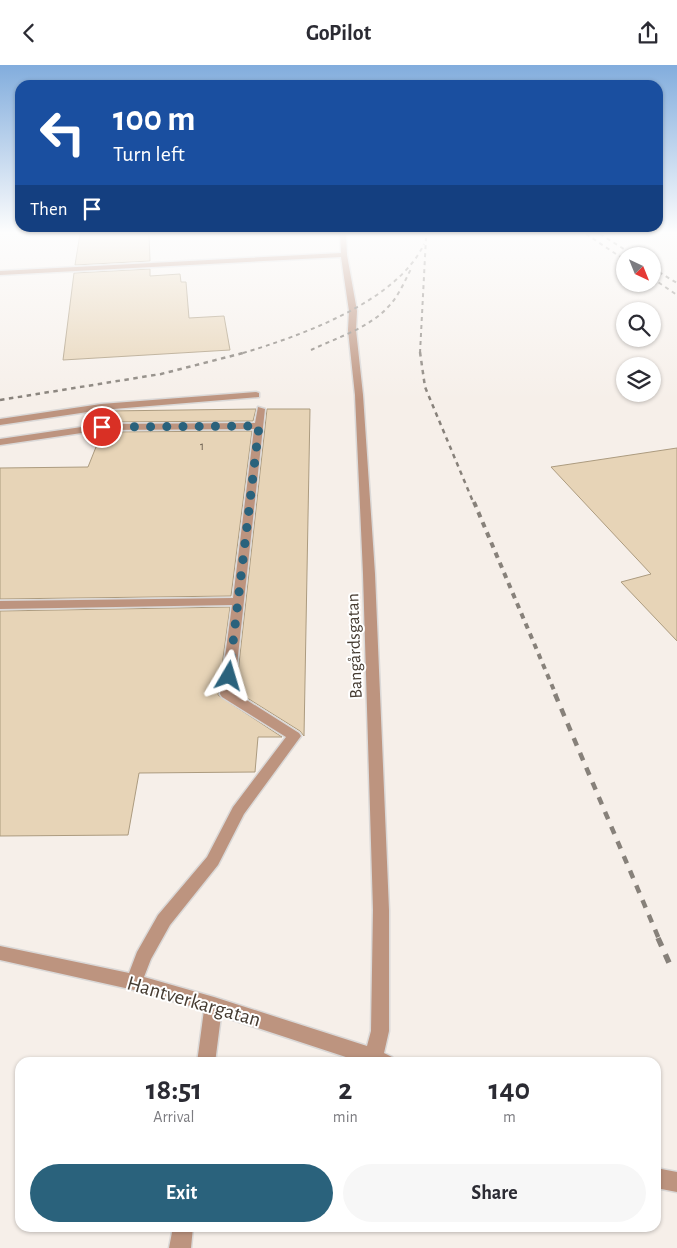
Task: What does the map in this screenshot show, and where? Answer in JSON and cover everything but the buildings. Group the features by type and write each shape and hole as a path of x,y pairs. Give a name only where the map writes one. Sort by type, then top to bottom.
{"street":[{"name":"Bangårdsgatan","path":"349,289 353,311 352,330 359,405 369,574 381,910 379,1057"},
{"path":"0,422 101,407 256,395"},
{"path":"134,982 143,957 164,920 212,861 238,811 294,737 227,694 261,409"},
{"path":"0,442 102,427 259,426"},
{"path":"0,605 238,601"},
{"name":"Hantverkargatan","path":"0,953 134,982 214,1005 370,1057"},
{"path":"207,1057 214,1005"},
{"path":"661,1180 677,1182"},
{"path":"180,1248 182,1232"}],"shaded area":[{"path":"0,289 616,289 616,293 661,293 661,289 677,289 677,1248 0,1248"}],"railway":[{"path":"243,353 292,337 345,314 383,289"},
{"path":"311,350 371,321 388,307 401,289"},
{"path":"420,352 423,289"},
{"path":"668,289 677,295"},
{"path":"0,400 161,374 247,352"},
{"path":"420,352 425,387 474,504"},
{"path":"474,502 556,695"},
{"path":"555,694 659,939"},
{"path":"658,938 670,965"}],"route":[{"path":"102,427 259,426 229,676"}]}
